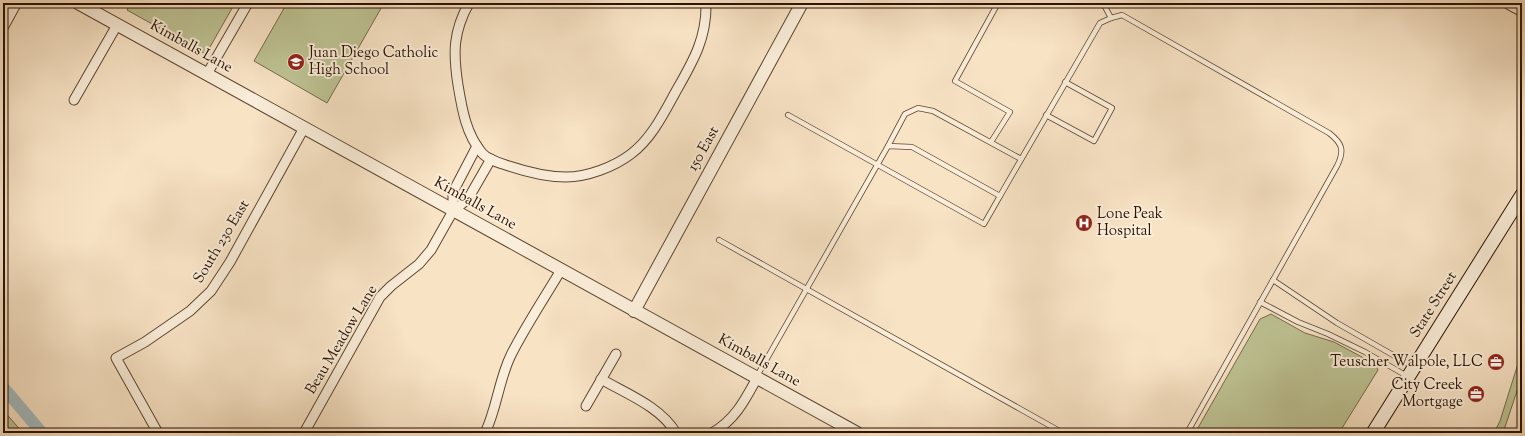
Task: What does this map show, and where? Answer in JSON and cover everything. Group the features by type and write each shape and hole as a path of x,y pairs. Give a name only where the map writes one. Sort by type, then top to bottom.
{"main road":[{"name":"State Street","path":"1373,433 1522,195"}],"street":[{"path":"3,25 15,3"},
{"name":"Kimballs Lane","path":"78,3 857,433"},
{"path":"207,74 248,3"},
{"path":"469,3 463,14 455,42 455,62 463,113 469,130 484,153 516,168 547,175 566,177 600,170 623,160 644,142 656,127 697,52 704,32 706,3"},
{"name":"150 East","path":"634,311 802,3"},
{"path":"1509,3 1522,10"},
{"path":"74,100 117,25"},
{"name":"South 230 East","path":"158,433 116,358 145,342 190,311 211,291 230,262 304,128"},
{"path":"453,210 468,199 484,153"},
{"path":"453,210 453,192 484,153"},
{"name":"Beau Meadow Lane","path":"304,433 380,297 390,286 419,264 431,250 453,210"},
{"path":"485,433 492,418 504,374 511,355 561,270"},
{"path":"586,406 616,354"},
{"path":"712,433 726,424 735,415 756,378"},
{"path":"601,379 658,412 668,421 676,433"}],"lane":[{"path":"991,142 1010,112 955,81 998,3"},
{"path":"1103,3 1111,18"},
{"path":"788,115 984,224 1100,23 1122,15 1329,133 1340,144 1342,155 1340,160 1187,433"},
{"path":"1046,115 1094,141 1112,108 1065,82"},
{"path":"756,378 905,114 918,108 933,110 1021,159"},
{"path":"888,146 912,147 1000,196"},
{"path":"719,240 1063,433"},
{"path":"1272,280 1411,372"},
{"path":"1260,302 1298,322 1411,372"}],"green space":[{"path":"130,3 235,3 206,54 127,10"},
{"path":"287,3 384,3 327,103 254,61"},
{"path":"1271,314 1305,333 1334,342 1375,364 1378,370 1339,433 1195,433 1260,319"},
{"path":"1522,351 1522,376 1503,433 1494,433 1500,421"},
{"path":"3,410 23,433 3,433"}],"waterway":[{"path":"3,387 42,433"}],"place":[{"name":"Juan Diego Catholic High School","path":"296,62"},
{"name":"Lone Peak Hospital","path":"1084,223"},
{"name":"Teuscher Walpole, LLC","path":"1496,362"},
{"name":"City Creek Mortgage","path":"1476,394"}]}
